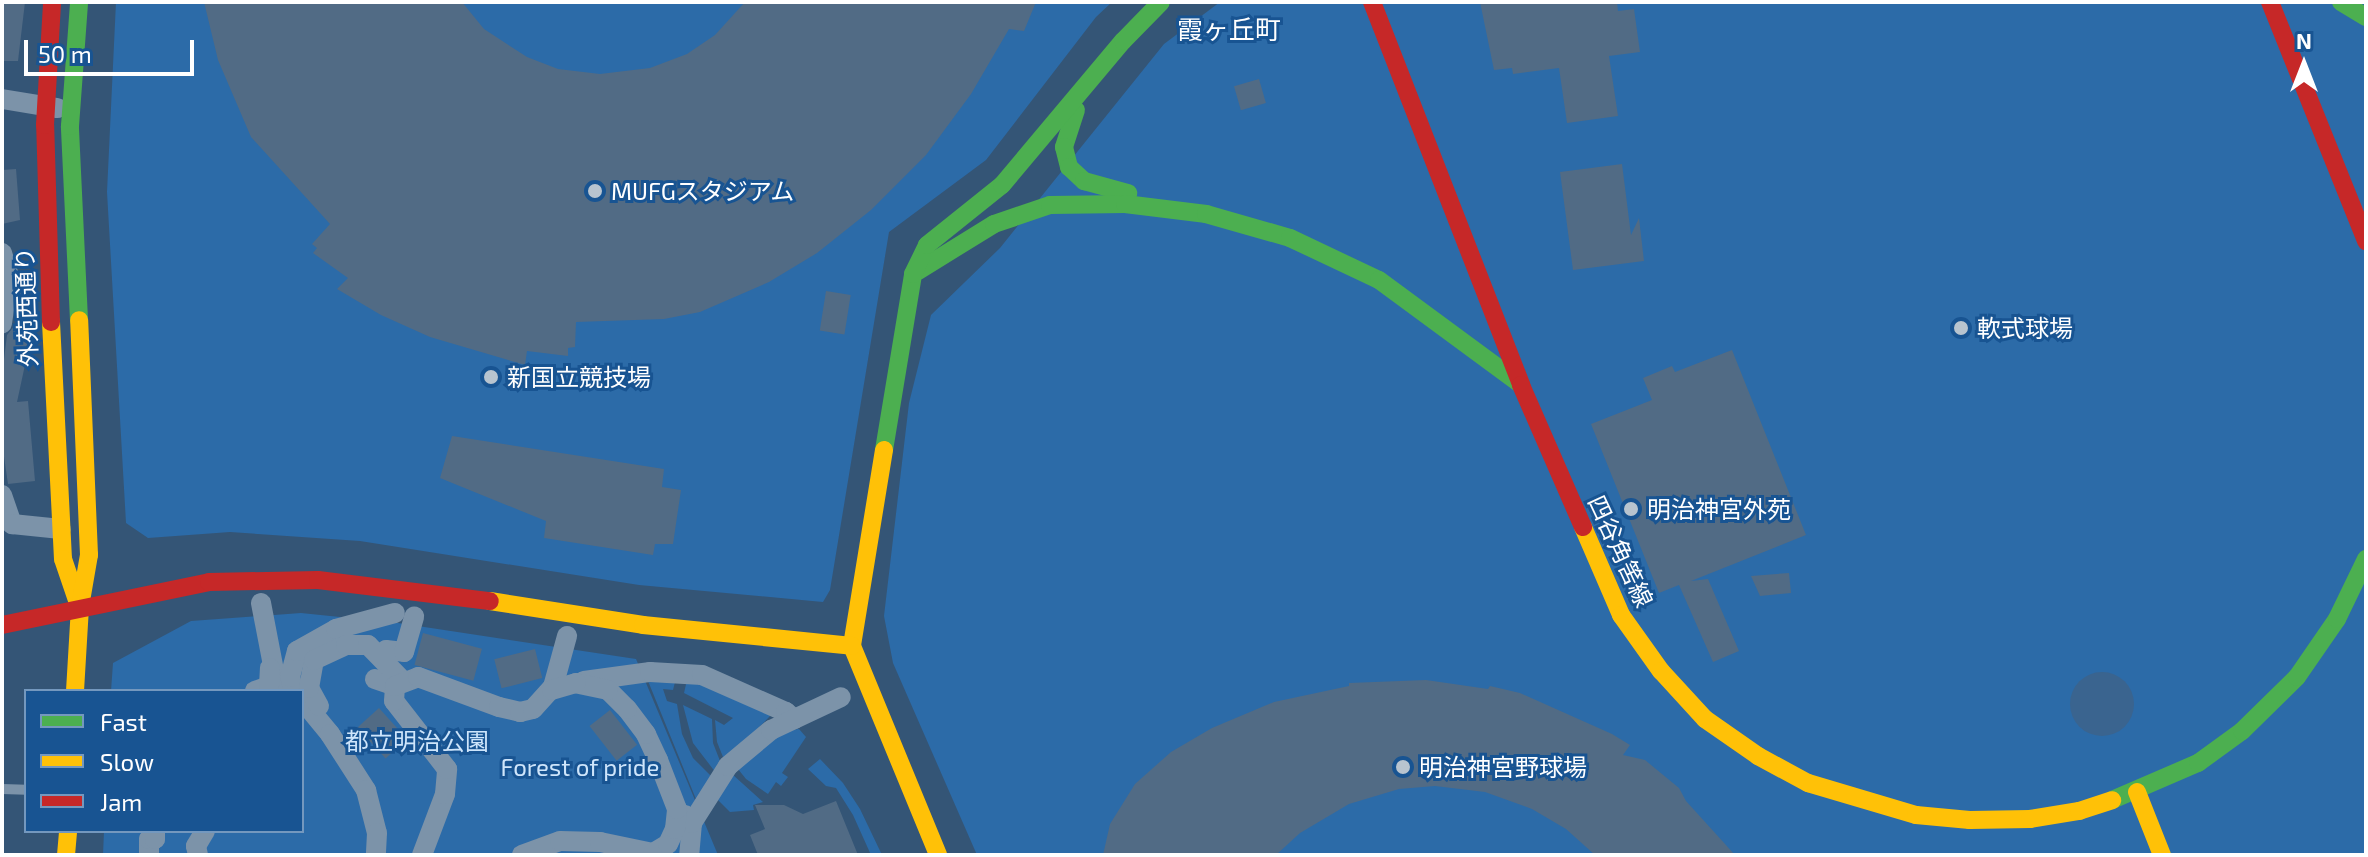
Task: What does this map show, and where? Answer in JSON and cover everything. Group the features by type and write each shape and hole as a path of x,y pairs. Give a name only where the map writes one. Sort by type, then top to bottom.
{"main road":[{"name":"外苑西通り","path":"52,2 45,106 50,323 63,559 80,607"},
{"name":"外苑西通り","path":"75,689 80,607 89,555 71,109 79,2"},
{"path":"935,847 852,646 913,274 927,245 1002,185 1123,41 1161,2"},
{"name":"四谷角筈線","path":"1372,2 1521,385 1621,615 1661,671 1705,719 1758,756 1808,783 1916,815 1970,820 2030,819 2079,811 2137,792 2198,763 2242,731 2297,677 2337,619 2366,559"},
{"path":"2270,2 2366,241"},
{"path":"2341,2 2366,17"},
{"path":"1082,92 1064,147 1069,167 1075,174 1094,185 1290,238 1379,280 1521,385"},
{"path":"913,274 994,224 1050,205 1125,204 1206,214"},
{"path":"2,625 209,582 318,580 471,598 643,625 852,646"},
{"path":"2137,792 2162,855"},
{"path":"66,855 68,833"}],"street":[{"path":"2,99 71,109"},
{"path":"2,253 9,276 2,323"},
{"path":"2,495 12,524 61,529"},
{"path":"261,603 283,668 295,689"},
{"path":"278,689 283,668 297,651 336,629 404,615 404,652 386,650 384,660 394,701 447,769 445,794 422,855"},
{"path":"552,690 567,636"},
{"path":"360,855 364,811 342,759 310,712 309,688 314,660 346,645 368,645 384,660"},
{"path":"261,689 269,686 270,667 283,668"},
{"path":"390,682 424,678 520,712 533,709 552,690 576,683 650,672 702,675 786,712 794,719"},
{"path":"576,683 608,690 627,709 652,747 684,819 689,855"},
{"path":"522,855 560,841 600,842 654,854 668,844 684,819 728,766 771,730 841,697"},
{"path":"310,712 366,790 377,833 376,855"},
{"path":"149,855 149,839 155,839 155,833"},
{"path":"198,855 196,846 204,833"}],"lane":[{"path":"2,789 24,790"}],"green space":[{"name":"新国立競技場","path":"116,2 1112,2 1096,17 986,160 889,232 830,590 823,602 639,585 360,541 230,532 148,538 126,523 107,192"},
{"name":"明治神宮外苑","path":"1220,2 2366,2 2366,855 977,855 893,663 884,616 909,403 931,315 1000,248 1164,44"},
{"name":"都立明治公園","path":"301,613 398,623 636,659 718,855 103,855 104,833 304,833 304,689 111,689 113,663 191,621"},
{"path":"646,676 676,678 673,690 663,689 667,701 677,704 682,734 693,758 713,778 700,809"},
{"path":"687,680 771,715 725,762 717,742 715,720 724,725 733,718 684,693"},
{"path":"683,705 712,719 713,743 722,766 716,773 693,743"},
{"path":"799,729 806,737 782,773 788,777 781,786 776,782 768,794 746,779 738,769 756,745 788,730"},
{"path":"820,759 843,783 860,809 882,855 871,855 853,815 836,788 826,786 808,769"},
{"path":"732,774 763,802 753,805 754,810 730,812 717,799"}],"shaded area":[{"path":"2096,672 2108,672 2125,681 2132,692 2132,716 2125,727 2108,736 2096,736 2084,731 2075,722 2070,710 2070,698 2075,686 2084,677"}],"building":[{"path":"2,2 25,2 18,61 2,61"},
{"name":"MUFGスタジアム","path":"204,2 462,2 484,29 527,57 558,69 600,74 650,68 687,54 715,35 745,2 1036,2 1024,31 1009,29 971,94 926,155 871,210 817,253 769,282 700,312 664,319 576,322 575,347 568,348 568,356 527,351 525,365 430,337 381,315 337,289 348,278 313,253 317,248 312,244 330,224 251,137 218,60"},
{"path":"1480,2 1617,2 1618,11 1634,9 1640,52 1609,56 1618,116 1567,123 1559,68 1513,74 1512,68 1494,70"},
{"path":"1259,79 1266,103 1241,110 1234,86"},
{"path":"1622,164 1631,235 1639,218 1644,261 1573,270 1560,172"},
{"path":"16,169 20,220 2,224 2,170"},
{"path":"21,286 28,351 17,402 28,401 35,481 8,484 2,443 2,375 7,335 15,325"},
{"path":"826,291 851,295 844,334 820,331"},
{"path":"1732,350 1806,535 1691,581 1708,579 1739,651 1713,662 1679,585 1659,593 1591,424 1652,400 1643,378 1672,366 1675,372"},
{"path":"452,436 664,469 662,487 681,490 673,544 655,544 653,555 544,538 546,521 440,478"},
{"path":"1789,573 1791,593 1760,596 1751,576"},
{"path":"423,633 482,649 473,681 414,665"},
{"path":"535,649 542,678 502,688 494,659"},
{"name":"明治神宮野球場","path":"1426,680 1488,689 1490,686 1520,693 1612,734 1630,745 1623,755 1645,760 1679,788 1686,801 1735,855 1595,855 1566,829 1532,809 1485,792 1435,786 1399,789 1349,804 1300,833 1276,855 1103,855 1110,824 1135,784 1171,752 1212,728 1274,702 1349,686 1349,683"},
{"path":"379,708 407,739 386,759 357,727"},
{"path":"610,710 637,745 617,761 590,726"},
{"path":"836,801 858,855 758,855 750,835 765,829 755,805 784,805 803,814"}],"traffic: fast":[{"path":"79,2 70,126 79,320"},
{"path":"884,450 913,274 927,245 1002,185 1123,41 1161,2"},
{"path":"2341,2 2366,17"},
{"path":"1076,110 1064,147 1069,167 1084,181 1128,193"},
{"path":"918,271 994,224 1050,205 1125,204 1206,214 1290,238 1379,280 1520,384"},
{"path":"2112,800 2198,763 2242,731 2297,677 2337,619 2366,559"}],"traffic: slow":[{"path":"75,689 80,607 89,555 79,320"},
{"path":"51,322 63,559 78,603"},
{"path":"884,450 852,646 938,855"},
{"path":"1583,527 1621,615 1661,671 1705,719 1758,756 1808,783 1916,815 1970,820 2030,819 2079,811 2112,800"},
{"path":"490,601 643,625 852,646"},
{"path":"2137,792 2162,855"},
{"path":"66,855 68,833"}],"traffic: jam":[{"path":"51,322 45,125 52,2"},
{"path":"1372,2 1521,385 1583,527"},
{"path":"2270,2 2366,241"},
{"path":"2,625 209,582 318,580 490,601"}],"place":[{"name":"MUFGスタジアム","path":"595,191"},
{"name":"軟式球場","path":"1961,328"},
{"name":"新国立競技場","path":"491,377"},
{"name":"明治神宮外苑","path":"1631,509"},
{"name":"明治神宮野球場","path":"1403,767"}],"district":[{"name":"霞ヶ丘町","path":"1229,29"}],"park label":[{"name":"Forest of pride","path":"580,767"}]}
